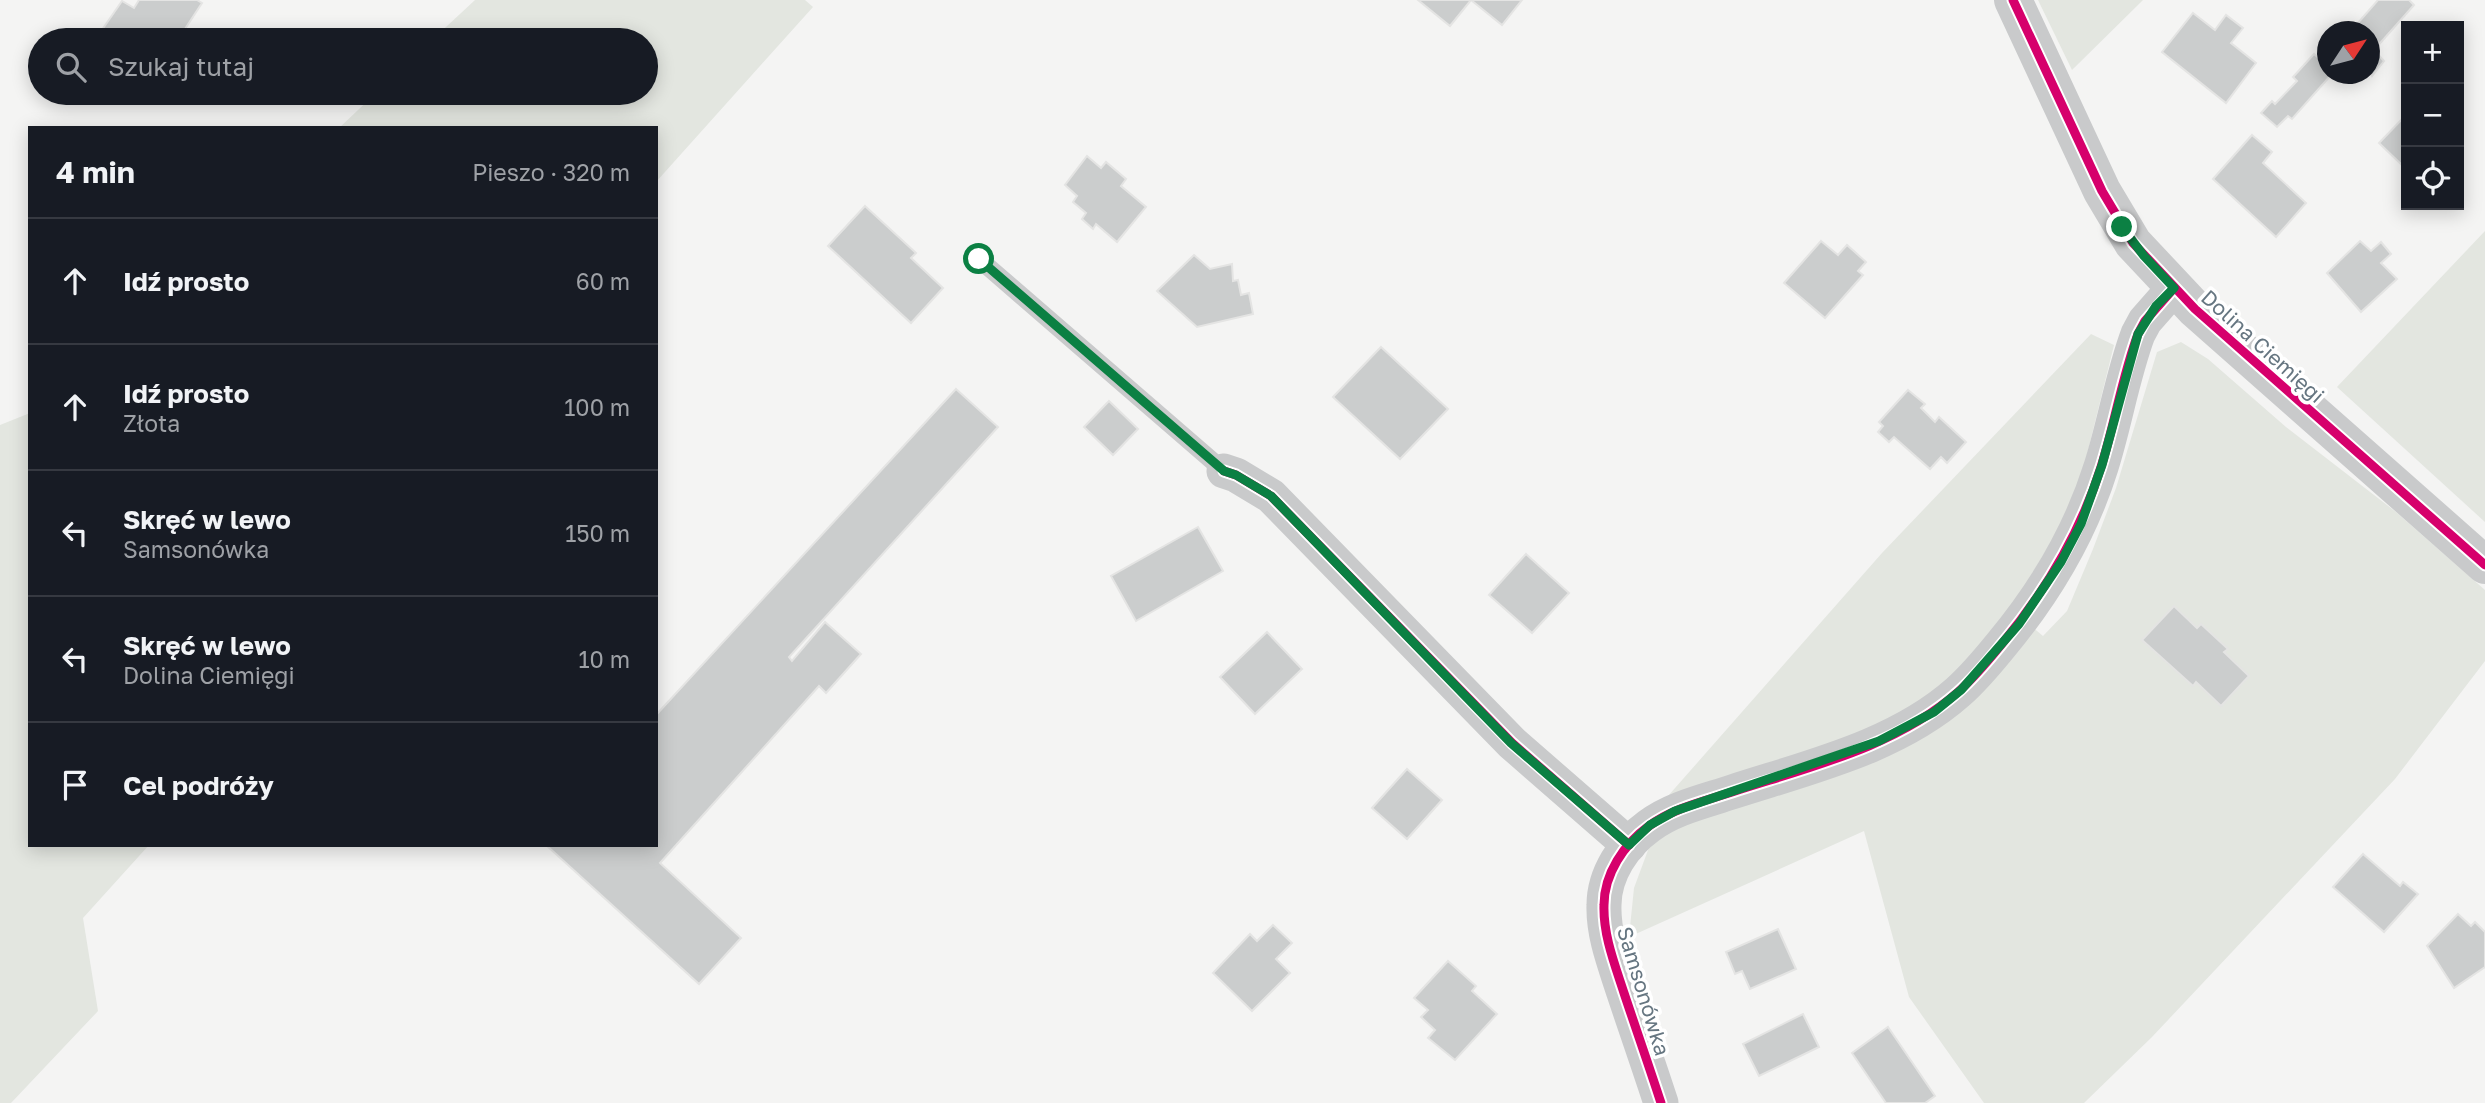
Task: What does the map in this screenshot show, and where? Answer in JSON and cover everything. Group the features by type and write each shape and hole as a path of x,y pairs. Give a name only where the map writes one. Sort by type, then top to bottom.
{"street":[{"name":"Dolina Ciemięgi","path":"2013,0 2112,210 2133,243 2174,288 2270,377 2485,565"},
{"name":"Samsonówka","path":"1661,1103 1614,962 1604,920 1605,890 1612,867 1629,845 1650,825 1675,811 1879,741 1934,712 1961,690 2027,614 2061,562 2081,524 2102,465 2138,334 2156,306 2174,288"},
{"path":"1224,471 1236,475 1271,496 1511,743 1629,845"}],"lane":[{"path":"979,259 1224,471"}],"shaded area":[{"path":"475,0 805,0 813,7 658,180 658,126 341,126 363,105 658,105 658,28 445,28"},
{"path":"2038,0 2143,0 2072,70"},
{"path":"2485,231 2485,522 2337,387"},
{"path":"2091,334 2114,345 2081,479 2057,532 2011,609 2043,636 2067,611 2093,549 2116,488 2157,352 2181,342 2208,359 2286,427 2396,512 2485,590 2485,661 2395,779 2152,1037 2084,1103 1984,1103 1909,997 1864,831 1629,937 1634,888 1668,796 1882,553"},
{"path":"28,414 28,847 147,847 83,918 98,1011 11,1103 0,1103 0,425"}],"building":[{"path":"139,0 197,0 202,3 186,28 103,28 122,1 134,8"},
{"path":"1418,0 1471,0 1450,26"},
{"path":"1471,0 1522,0 1502,25"},
{"path":"2378,0 2409,0 2414,5 2380,43 2380,21 2360,21"},
{"path":"2193,13 2215,30 2226,15 2243,28 2231,43 2256,63 2226,103 2162,52"},
{"path":"2314,54 2317,57 2317,84 2323,84 2292,119 2288,116 2277,127 2261,113 2272,101 2275,104 2297,81 2293,77"},
{"path":"2401,120 2401,164 2379,143"},
{"path":"2252,135 2272,152 2263,163 2306,203 2276,237 2213,179"},
{"path":"1087,156 1101,168 1106,162 1126,179 1121,186 1146,207 1117,242 1096,224 1093,229 1082,219 1086,213 1073,202 1077,196 1065,185"},
{"path":"865,206 916,253 911,258 943,288 911,323 828,246"},
{"path":"1821,241 1838,255 1847,245 1866,262 1858,271 1863,275 1825,318 1784,283"},
{"path":"2360,241 2371,251 2381,242 2391,254 2381,263 2397,279 2361,312 2327,273"},
{"path":"1194,255 1210,269 1232,264 1233,281 1238,280 1241,295 1249,293 1253,314 1197,327 1157,291"},
{"path":"1381,347 1448,409 1400,459 1333,397"},
{"path":"956,389 998,427 789,657 792,661 825,622 861,654 826,693 819,686 660,863 741,938 699,984 548,847 658,847 658,713"},
{"path":"1908,390 1925,404 1921,408 1935,422 1939,417 1966,442 1947,463 1941,457 1930,469 1894,437 1889,442 1878,432 1883,426 1879,422"},
{"path":"1109,401 1138,429 1113,455 1084,427"},
{"path":"1198,527 1223,571 1136,621 1111,576"},
{"path":"1526,554 1569,593 1532,633 1489,595"},
{"path":"2174,606 2197,628 2201,624 2228,649 2224,652 2249,676 2221,706 2196,682 2193,686 2142,640"},
{"path":"1267,632 1302,669 1255,714 1220,677"},
{"path":"1407,769 1442,800 1407,839 1372,808"},
{"path":"2363,854 2400,886 2403,882 2418,894 2384,932 2333,887"},
{"path":"2458,914 2471,926 2475,922 2485,932 2485,967 2454,988 2427,946"},
{"path":"1273,925 1292,943 1276,959 1290,973 1252,1011 1213,973 1250,934 1257,941"},
{"path":"1778,929 1796,969 1750,989 1742,971 1735,974 1726,952"},
{"path":"1448,961 1476,986 1472,991 1497,1014 1455,1060 1428,1038 1435,1030 1421,1017 1428,1010 1414,998"},
{"path":"1803,1014 1819,1047 1759,1076 1743,1044"},
{"path":"1888,1027 1935,1096 1925,1103 1886,1103 1852,1053"}],"cycle path":[{"path":"2013,0 2102,191 2133,243 2195,309 2485,565"},
{"path":"1661,1103 1613,961 1605,927 1605,893 1617,861 1640,833 1668,814 1821,764 1880,741 1934,711 1970,681 2033,604 2072,539 2093,492 2138,334 2145,321 2174,288"},
{"path":"1224,471 1236,475 1271,496 1512,743 1629,845"}],"route":[{"path":"979,259 1224,471 1236,475 1271,496 1511,743 1629,845 1650,825 1675,811 1851,752 1916,723 1961,690 2019,624 2048,583 2081,524 2102,465 2132,349 2145,321 2174,288 2122,227"}]}
